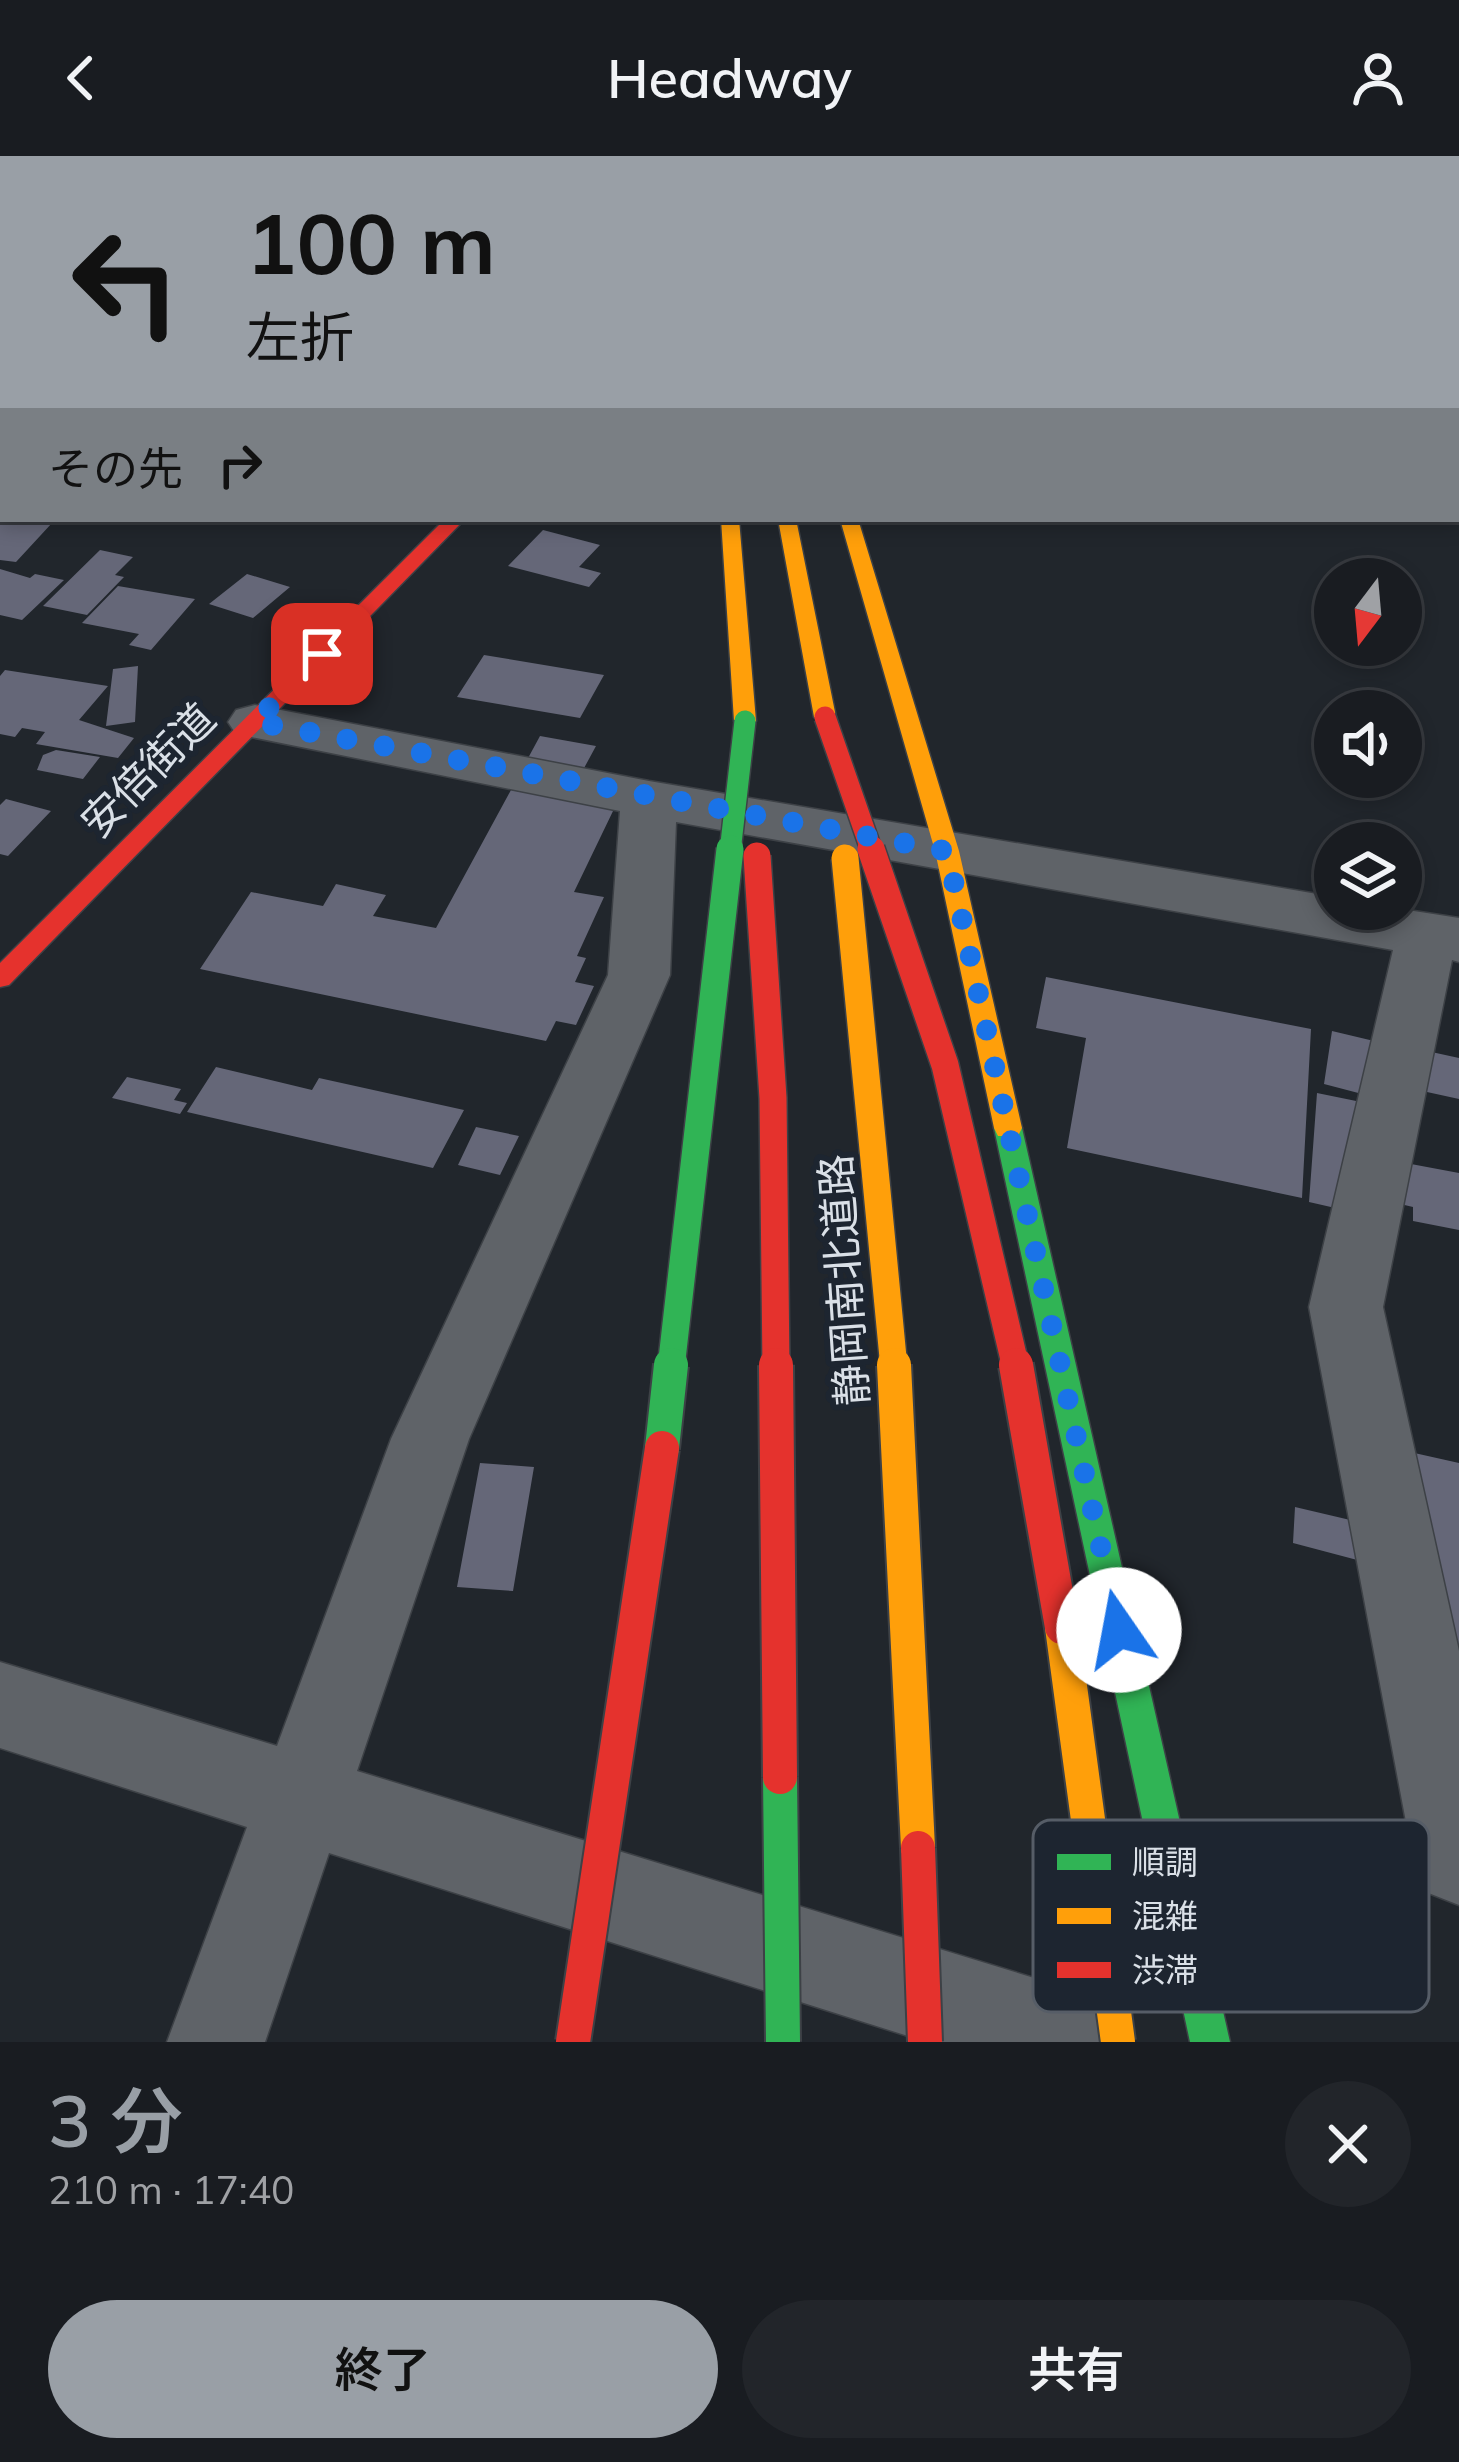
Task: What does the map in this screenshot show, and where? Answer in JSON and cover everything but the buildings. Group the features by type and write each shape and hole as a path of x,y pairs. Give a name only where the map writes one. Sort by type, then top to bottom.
{"main road":[{"name":"安倍街道","path":"0,978 453,522"},
{"name":"静岡南北道路","path":"730,522 773,1098 783,2042"},
{"name":"静岡南北道路","path":"788,522 825,717 874,1097 897,1439 925,2042"},
{"path":"850,522 947,851 1161,1820"},
{"path":"825,717 945,1065 1031,1431 1090,1820"},
{"path":"573,2042 664,1437 698,1100 745,721"},
{"path":"1114,2012 1118,2042"},
{"path":"1203,2012 1210,2042"}],"street":[{"path":"255,722 649,799 1443,937 1346,1306 1459,1859"},
{"path":"216,2042 430,1438 639,975 649,799"},
{"path":"0,1705 1083,2042"}],"traffic: fast":[{"path":"662,1448 745,721"},
{"path":"1008,1128 1161,1820"},
{"path":"780,1777 783,2042"},
{"path":"1203,2012 1210,2042"}],"traffic: slow":[{"path":"730,522 745,721"},
{"path":"788,522 825,717"},
{"path":"850,522 947,851 1008,1128"},
{"path":"845,858 891,1301 918,1848"},
{"path":"1062,1627 1088,1820"},
{"path":"1114,2012 1118,2042"}],"traffic: jam":[{"path":"0,978 453,522"},
{"path":"825,717 945,1065 1031,1431 1062,1627"},
{"path":"757,856 773,1098 780,1777"},
{"path":"573,2042 662,1448"},
{"path":"918,1848 925,2042"}],"route":[{"path":"322,654 255,722 947,851 1119,1630"}]}
